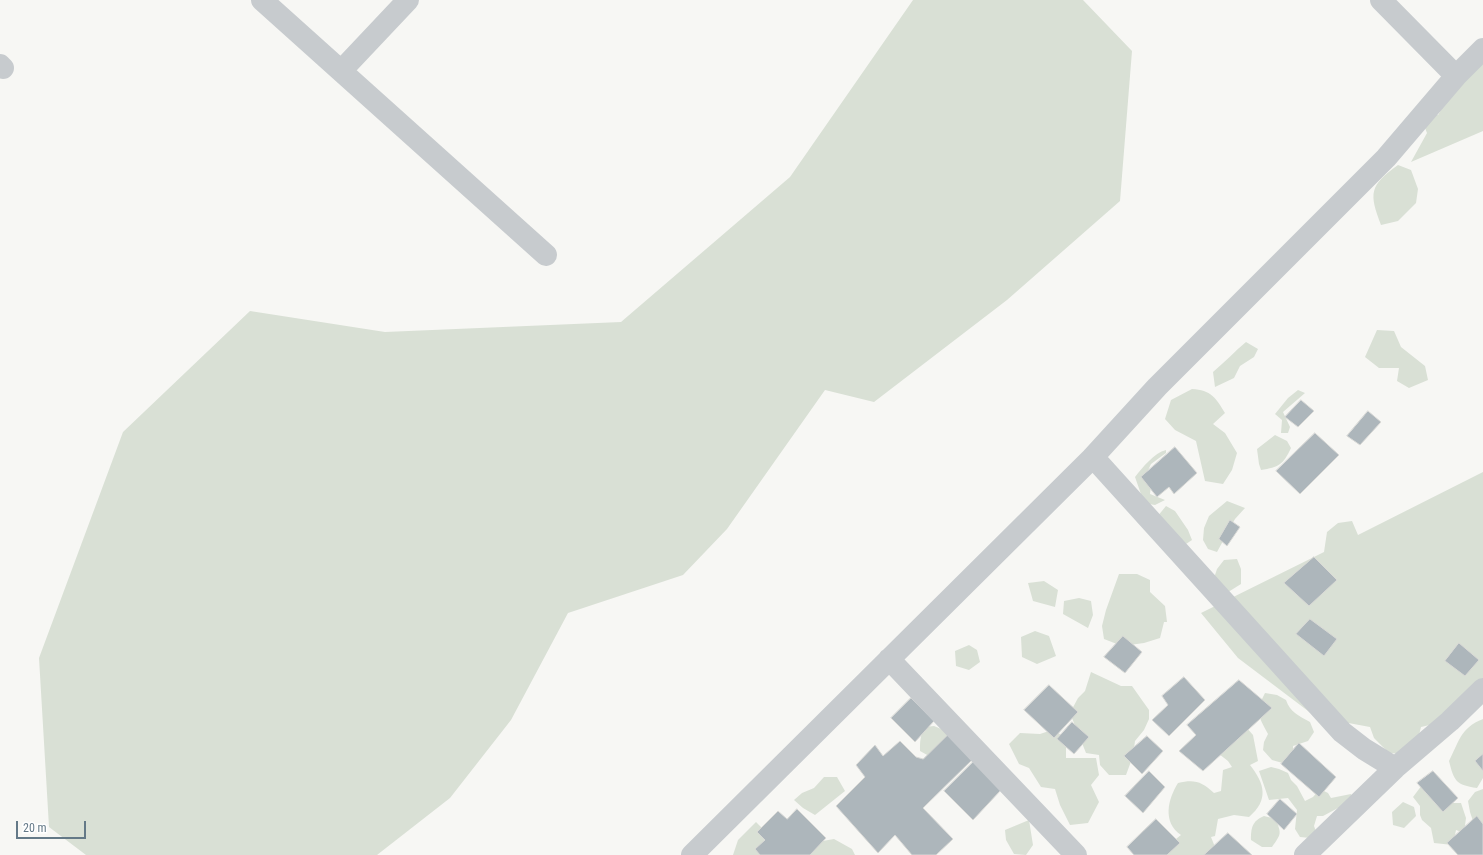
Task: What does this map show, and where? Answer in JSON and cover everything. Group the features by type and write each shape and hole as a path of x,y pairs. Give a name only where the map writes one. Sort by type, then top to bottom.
{"street":[{"path":"262,0 546,255"},
{"path":"341,71 408,0"},
{"path":"1381,0 1456,76"},
{"path":"700,852 890,659 1093,457 1157,387 1386,158 1456,76 1483,49"},
{"path":"1093,457 1342,732 1364,749 1395,768"},
{"path":"890,659 1076,855"},
{"path":"1305,855 1395,768 1450,721 1483,689"}],"shaded area":[{"path":"913,0 1083,0 1132,51 1120,201 1007,300 874,402 825,390 727,529 683,575 568,613 511,720 450,798 377,855 86,855 49,827 39,658 123,432 250,311 385,332 621,322 790,177"},
{"path":"1483,43 1483,131 1411,162 1427,133 1423,123 1430,114 1438,115 1477,49"},
{"path":"1398,165 1411,170 1418,189 1416,203 1398,221 1381,225 1373,197 1374,191 1381,179"},
{"path":"1377,330 1394,331 1401,347 1425,366 1428,380 1409,388 1397,381 1399,368 1379,368 1365,357"},
{"path":"1246,342 1258,349 1254,357 1240,366 1234,378 1215,387 1213,372"},
{"path":"1192,389 1208,393 1216,399 1225,413 1213,424 1225,433 1237,453 1232,470 1223,484 1205,481 1196,441 1175,430 1165,419 1171,400"},
{"path":"1298,390 1305,393 1283,412 1290,427 1288,433 1281,433 1282,420 1275,414 1288,398"},
{"path":"1275,435 1287,441 1291,448 1283,462 1272,468 1261,470 1257,449"},
{"path":"1166,450 1166,453 1151,464 1145,477 1151,485 1150,494 1165,500 1155,505 1149,504 1142,497 1135,477 1153,457"},
{"path":"1483,472 1483,681 1434,724 1421,727 1417,743 1402,754 1389,753 1374,738 1370,727 1316,717 1238,658 1201,613 1324,552 1327,532 1338,523 1352,521 1358,535"},
{"path":"1227,501 1245,508 1235,519 1217,552 1208,549 1203,540 1204,528 1209,516"},
{"path":"1166,506 1175,511 1188,530 1192,540 1186,544 1157,517"},
{"path":"1237,559 1241,569 1241,584 1225,594 1213,581 1217,569 1224,560"},
{"path":"1119,574 1137,574 1150,580 1150,592 1165,606 1167,622 1164,622 1160,638 1144,643 1122,646 1104,639 1102,626"},
{"path":"1044,581 1058,590 1055,607 1033,601 1028,583"},
{"path":"1079,598 1091,601 1093,615 1088,628 1063,614 1064,601"},
{"path":"1035,631 1049,636 1056,656 1037,664 1022,657 1021,637"},
{"path":"969,645 977,650 980,662 969,670 956,666 955,651"},
{"path":"1091,672 1121,686 1132,686 1149,710 1149,719 1144,730 1135,741 1133,756 1126,775 1109,775 1100,765 1099,755 1086,753 1070,713 1078,698 1085,691"},
{"path":"1265,693 1277,695 1286,700 1292,711 1310,722 1314,732 1308,741 1293,746 1293,754 1286,764 1272,760 1263,750 1264,742 1268,734 1260,718 1259,709"},
{"path":"1483,719 1483,778 1477,788 1464,785 1457,781 1449,761 1465,731"},
{"path":"934,726 946,731 949,738 929,756 920,751 922,733 925,727"},
{"path":"1246,727 1253,735 1258,761 1250,765 1262,785 1263,792 1260,804 1249,817 1234,815 1218,819 1215,836 1211,837 1216,855 1168,855 1172,844 1181,835 1171,824 1169,817 1170,803 1174,789 1178,783 1189,781 1198,782 1206,786 1214,793 1221,791 1223,770 1232,767 1228,761 1219,754"},
{"path":"1055,729 1066,741 1066,758 1096,758 1099,775 1091,785 1099,802 1088,823 1070,825 1060,805 1055,789 1041,787 1029,768 1019,764 1009,744 1020,733 1040,734"},
{"path":"1271,767 1288,773 1305,801 1313,797 1320,789 1328,793 1331,798 1351,794 1355,802 1342,813 1338,808 1323,816 1317,816 1314,826 1317,834 1310,838 1300,837 1295,829 1297,810 1288,798 1269,800 1259,771"},
{"path":"824,777 837,777 845,791 815,815 803,808 794,800 802,793 814,788"},
{"path":"1422,785 1446,803 1461,803 1466,818 1464,833 1456,830 1453,845 1434,843 1431,828 1422,820 1420,815 1420,806 1413,797"},
{"path":"1483,789 1483,824 1474,824 1468,801 1475,792"},
{"path":"1403,802 1414,807 1416,816 1404,828 1393,825 1392,812"},
{"path":"1264,816 1276,819 1279,828 1280,833 1278,839 1272,847 1262,847 1251,840 1253,825 1257,820"},
{"path":"1029,820 1033,845 1026,855 1014,854 1006,840 1005,830"},
{"path":"756,822 765,831 764,847 768,855 733,855 738,840"},
{"path":"834,839 852,849 855,855 808,855 817,842"}],"building":[{"path":"1301,400 1314,411 1298,427 1285,417"},
{"path":"1368,411 1381,422 1360,445 1347,436"},
{"path":"1315,433 1339,455 1300,494 1276,471"},
{"path":"1175,447 1197,473 1174,494 1169,487 1157,497 1141,477"},
{"path":"1230,520 1240,527 1227,546 1219,539"},
{"path":"1314,557 1337,580 1309,606 1284,583"},
{"path":"1310,619 1337,639 1324,656 1296,634"},
{"path":"1123,636 1142,652 1125,673 1104,657"},
{"path":"1459,643 1479,660 1465,676 1445,661"},
{"path":"1184,677 1205,700 1169,736 1152,720 1168,705 1162,696"},
{"path":"1239,680 1272,708 1203,771 1179,751 1196,735 1187,725"},
{"path":"1049,685 1078,712 1054,738 1024,710"},
{"path":"911,698 934,721 915,742 891,718"},
{"path":"1072,722 1089,737 1074,754 1057,739"},
{"path":"951,732 975,757 923,808 953,839 936,855 912,855 895,835 878,853 836,806 865,777 856,765 875,745 883,756 900,741 916,757 923,759"},
{"path":"1147,736 1163,751 1142,774 1124,756"},
{"path":"1299,743 1336,777 1319,797 1281,764"},
{"path":"1483,754 1483,771 1475,761"},
{"path":"973,762 1001,790 973,820 944,791"},
{"path":"1149,771 1165,787 1143,813 1125,796"},
{"path":"1433,771 1458,798 1443,812 1417,783"},
{"path":"1280,799 1297,814 1284,830 1267,814"},
{"path":"797,809 826,838 810,855 760,855 755,849 765,840 757,832 778,811 787,819"},
{"path":"1477,816 1483,824 1483,855 1458,855 1447,843"},
{"path":"1156,819 1180,843 1167,855 1134,855 1127,847"},
{"path":"1228,833 1252,855 1204,855"}]}
